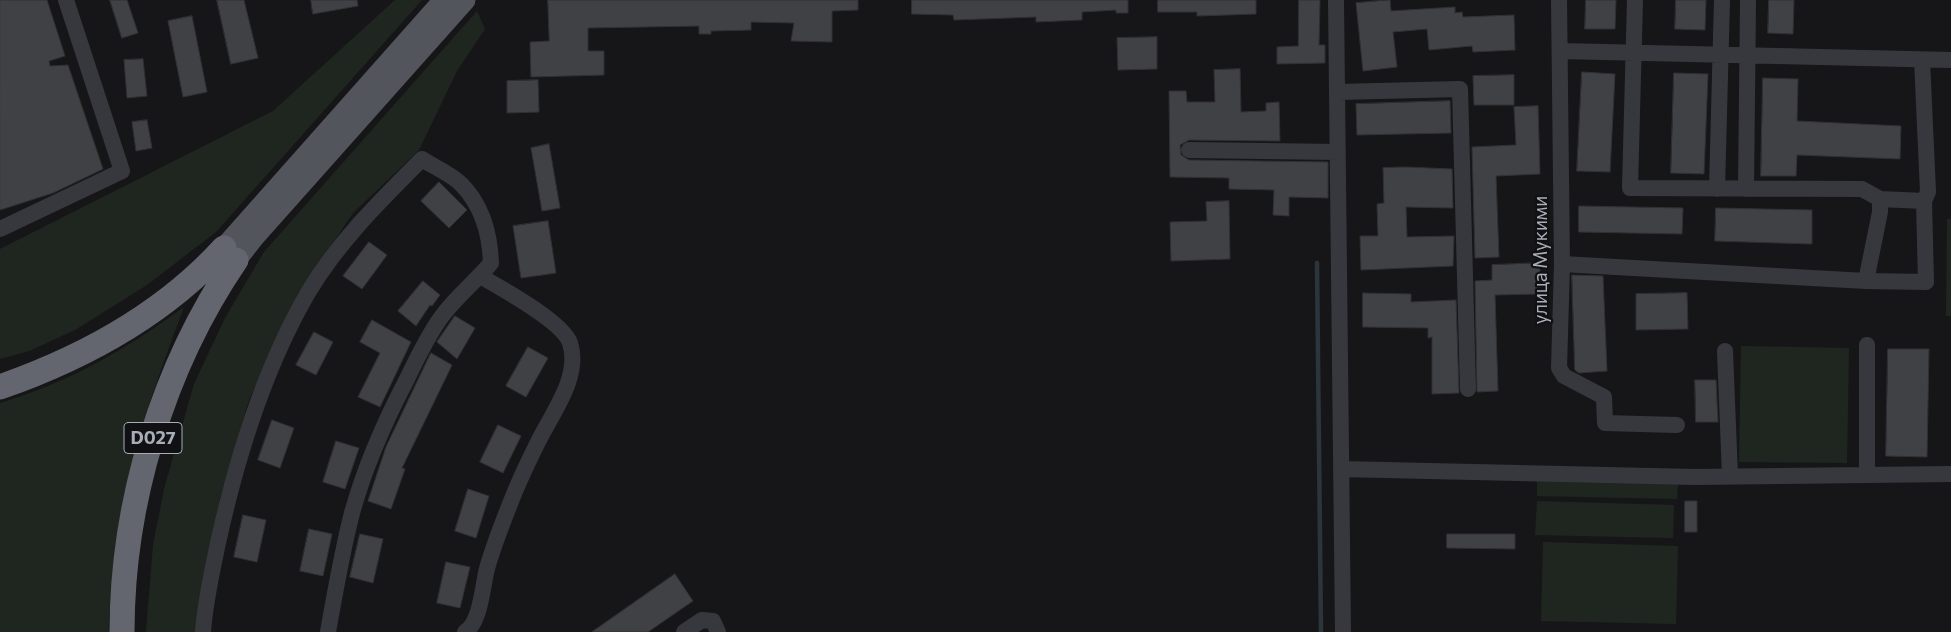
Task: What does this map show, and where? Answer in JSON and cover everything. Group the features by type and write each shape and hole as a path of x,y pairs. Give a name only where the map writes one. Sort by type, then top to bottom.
{"highway":[{"name":"D027","path":"0,387 64,362 126,328 180,290 205,269 230,254"},
{"name":"D027","path":"122,632 128,543 136,499 147,456 186,347 210,300 230,254"}],"main road":[{"name":"D027","path":"230,254 444,0"},
{"name":"D027","path":"230,254 254,237 465,0"}],"street":[{"path":"0,228 122,171 66,0"},
{"path":"1336,0 1343,632"},
{"name":"улица Мукими","path":"1559,0 1562,264 1559,368 1564,376 1604,397 1606,423 1676,425"},
{"path":"1635,0 1630,188 1862,190 1880,199 1924,201"},
{"path":"1717,189 1722,0"},
{"path":"1746,189 1748,0"},
{"path":"1560,51 1951,60"},
{"path":"1562,264 1866,281 1926,282 1924,201 1928,192 1922,60"},
{"path":"1337,92 1460,89 1468,390"},
{"path":"1189,150 1338,152"},
{"path":"203,632 227,501 257,403 282,346 309,291 336,252 364,216 422,159 461,183 478,205 490,244 491,263 460,294 441,317 421,351 376,444 352,512 328,632"},
{"path":"1866,281 1880,212 1880,199"},
{"path":"465,632 471,628 479,608 487,566 510,504 565,389 573,363 570,343 564,332 510,294 480,276"},
{"path":"1866,475 1867,345"},
{"path":"1725,351 1730,476"},
{"path":"1341,469 1730,476 1951,474"},
{"path":"684,632 702,620 713,621 718,632"}],"shaded area":[{"path":"395,0 422,0 216,232 147,285 75,330 29,351 0,359 0,249 273,111"},
{"path":"477,11 485,29 457,71 419,150 353,213 300,292 249,400 220,498 198,632 146,632 153,545 164,489 194,384 225,318 264,252"},
{"path":"1947,219 1951,219 1951,316 1946,316"},
{"path":"184,307 148,407 122,508 110,606 109,632 0,632 0,403 73,375 119,351"},
{"path":"1741,346 1849,348 1847,463 1739,462"},
{"path":"1537,479 1678,484 1677,499 1537,496"},
{"path":"1537,501 1674,505 1673,538 1535,535"},
{"path":"1543,542 1678,546 1676,624 1541,621"}],"building":[{"path":"0,0 47,0 65,56 49,61 50,66 68,65 103,169 53,193 0,210"},
{"path":"110,0 127,0 138,33 122,38"},
{"path":"217,0 244,0 258,58 231,64"},
{"path":"311,0 357,0 358,6 313,14"},
{"path":"548,0 858,0 858,10 832,11 832,42 791,41 794,23 751,22 751,30 711,31 711,34 699,34 699,26 588,28 588,51 604,51 604,75 531,77 530,42 549,41"},
{"path":"912,0 1128,0 1128,13 1116,13 1116,10 1082,12 1082,20 1036,22 1036,17 954,20 953,15 912,14"},
{"path":"1158,0 1256,0 1256,14 1197,16 1197,12 1158,12"},
{"path":"1299,0 1320,0 1319,45 1325,45 1325,63 1277,64 1277,47 1298,46"},
{"path":"1390,0 1391,11 1455,7 1455,13 1462,12 1463,17 1514,15 1515,50 1473,52 1472,46 1429,50 1427,29 1393,32 1397,67 1363,71 1356,3"},
{"path":"1586,0 1616,0 1615,29 1585,29"},
{"path":"1676,0 1706,0 1705,30 1675,29"},
{"path":"1769,0 1794,0 1793,34 1768,33"},
{"path":"192,16 207,92 183,97 168,21"},
{"path":"1157,37 1157,69 1118,70 1117,38"},
{"path":"143,59 147,96 127,98 124,60"},
{"path":"1240,69 1241,112 1266,111 1266,103 1279,102 1280,141 1189,140 1180,145 1181,155 1189,160 1328,162 1328,198 1289,197 1289,216 1273,215 1274,190 1229,189 1229,178 1170,177 1169,91 1186,91 1187,102 1215,102 1214,70"},
{"path":"1582,72 1615,74 1610,172 1577,171"},
{"path":"1674,73 1708,74 1704,174 1671,173"},
{"path":"1514,75 1514,105 1474,105 1473,76"},
{"path":"1763,78 1798,79 1797,121 1901,126 1900,159 1797,155 1796,176 1761,176"},
{"path":"538,80 539,112 507,113 507,81"},
{"path":"1450,101 1451,133 1357,135 1356,104"},
{"path":"1538,106 1540,174 1496,176 1499,257 1475,258 1472,147 1516,145 1514,107"},
{"path":"147,120 152,148 136,151 132,122"},
{"path":"549,144 560,208 542,211 531,148"},
{"path":"1383,168 1452,169 1453,208 1406,207 1407,237 1454,236 1453,266 1361,270 1360,236 1378,236 1377,204 1384,203"},
{"path":"439,182 467,210 449,228 421,201"},
{"path":"1229,201 1230,259 1171,261 1170,222 1207,221 1206,202"},
{"path":"1579,206 1683,208 1682,234 1579,232"},
{"path":"1716,208 1812,210 1812,244 1715,241"},
{"path":"548,221 556,273 521,278 513,226"},
{"path":"369,242 387,255 362,289 343,276"},
{"path":"1540,263 1540,294 1495,295 1498,391 1477,392 1475,281 1492,280 1492,265"},
{"path":"1572,275 1603,276 1607,371 1579,373 1575,370"},
{"path":"423,281 440,295 432,306 430,305 416,326 398,311"},
{"path":"1363,293 1411,294 1411,302 1456,300 1459,393 1432,394 1432,337 1428,338 1428,328 1363,327"},
{"path":"1687,293 1688,329 1636,330 1636,294"},
{"path":"455,316 475,328 457,359 437,342"},
{"path":"372,320 411,342 380,407 358,397 380,353 360,342"},
{"path":"314,332 333,342 316,375 296,365"},
{"path":"528,347 548,358 526,397 506,386"},
{"path":"1888,349 1929,349 1927,457 1886,456"},
{"path":"431,353 452,365 402,468 405,469 391,509 368,501 386,447"},
{"path":"1695,380 1716,380 1718,422 1696,422"},
{"path":"272,420 294,428 280,468 258,460"},
{"path":"498,425 521,436 503,473 480,462"},
{"path":"336,441 359,448 345,489 323,482"},
{"path":"468,489 489,496 476,538 455,531"},
{"path":"1685,501 1697,501 1697,532 1685,532"},
{"path":"243,515 266,520 257,562 234,557"},
{"path":"309,529 332,534 323,576 300,571"},
{"path":"360,534 383,539 373,583 350,577"},
{"path":"1447,534 1515,534 1515,549 1447,548"},
{"path":"446,562 470,567 460,608 437,603"},
{"path":"675,574 693,601 648,632 592,632"}],"waterway":[{"path":"1317,263 1321,632"}]}
